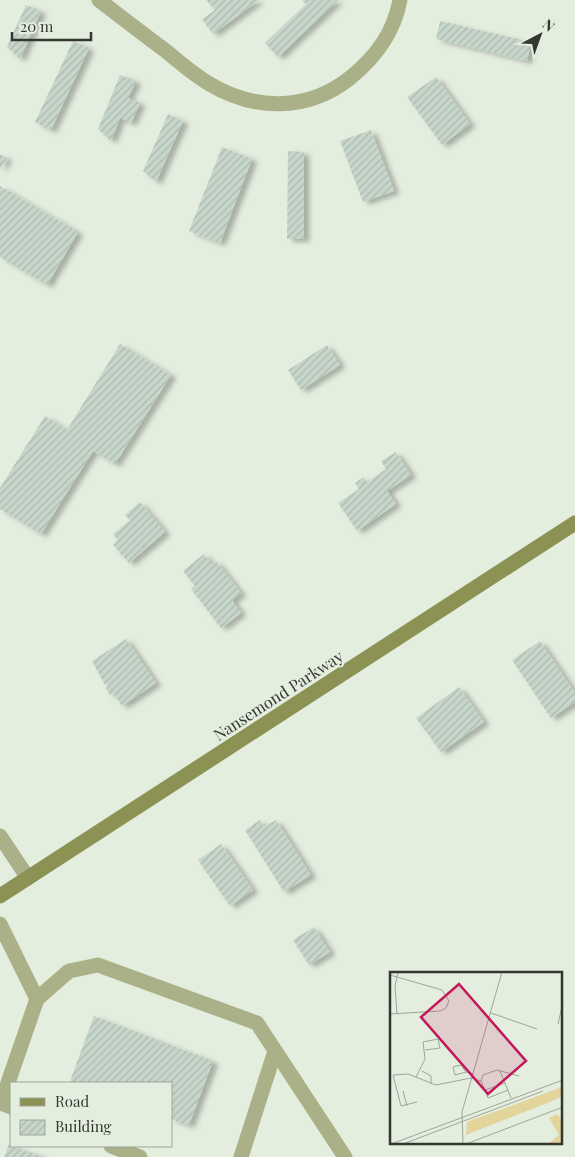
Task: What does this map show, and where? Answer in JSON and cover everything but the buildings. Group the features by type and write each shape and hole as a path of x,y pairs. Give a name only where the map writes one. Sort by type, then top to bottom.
{"main road":[{"name":"Nansemond Parkway","path":"0,896 575,523"}],"street":[{"path":"99,0 208,83 234,96 263,104 288,105 316,97 342,84 366,66 381,47 394,23 399,7"},
{"path":"0,836 28,878"},
{"path":"0,924 38,999"},
{"path":"11,1082 38,999 69,971 98,965 257,1023 345,1157"},
{"path":"241,1157 276,1051"},
{"path":"4,1105 10,1086"},
{"path":"112,1150 140,1157"}]}
